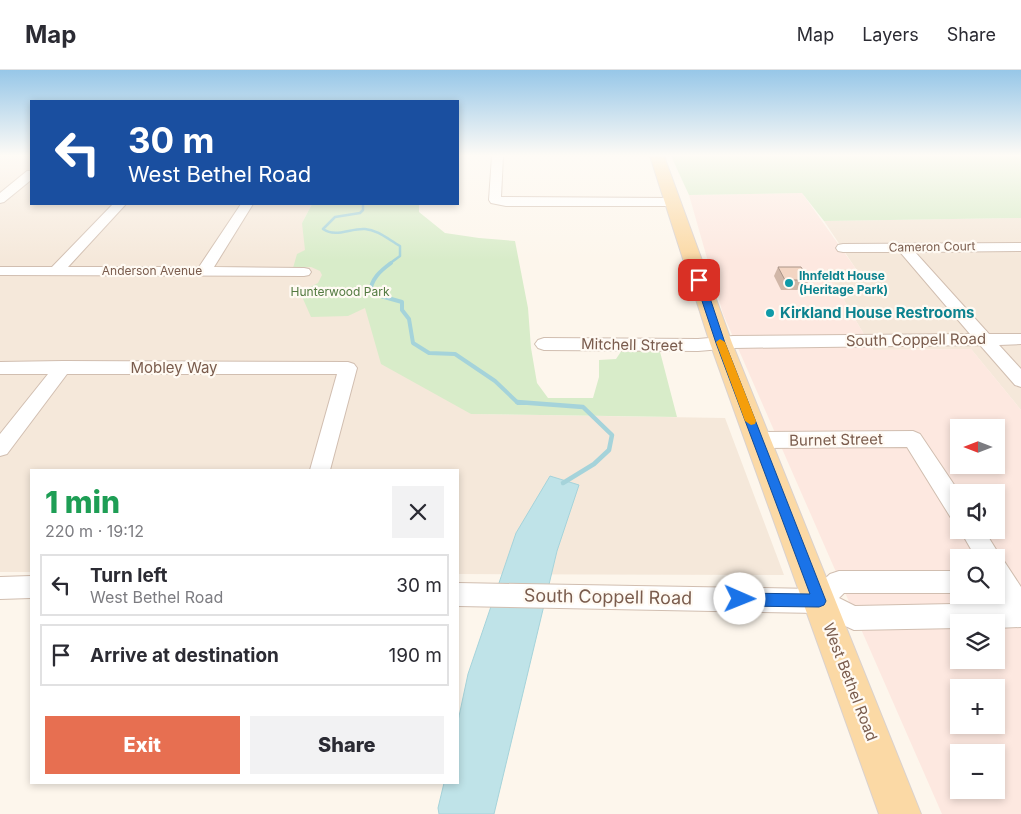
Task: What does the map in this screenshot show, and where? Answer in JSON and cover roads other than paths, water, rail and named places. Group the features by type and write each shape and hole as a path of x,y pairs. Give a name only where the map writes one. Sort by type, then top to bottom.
{"main road":[{"name":"West Bethel Road","path":"669,191 720,343 900,814"}],"street":[{"path":"0,199 10,191"},
{"path":"495,191 495,200 506,202 673,202"},
{"path":"56,271 119,205"},
{"path":"204,271 246,205"},
{"name":"Cameron Court","path":"843,248 1021,247"},
{"path":"904,248 1021,381"},
{"name":"Anderson Avenue","path":"0,271 304,272"},
{"name":"South Coppell Road","path":"720,343 1021,339"},
{"name":"Mitchell Street","path":"544,344 698,345 720,343"},
{"path":"0,448 63,367"},
{"name":"Mobley Way","path":"0,368 348,368 320,469"},
{"name":"Burnet Street","path":"758,440 913,439 950,496"},
{"path":"1005,580 1021,609"},
{"path":"950,582 839,582 819,601 854,618 1021,615"},
{"path":"0,588 30,588"},
{"name":"South Coppell Road","path":"468,595 819,601"}],"water":[{"path":"550,476 579,485 557,551 494,814 439,814 438,808 444,784 459,784 459,716 468,674 516,533"}],"waterway":[{"path":"363,205 363,210 360,213 335,217 323,229 333,233 359,229 379,233 400,246 400,256 389,264"},
{"path":"391,263 377,276 372,284 370,293 402,302 402,310 409,319 413,343 429,353 455,354 495,381 518,403 525,403"},
{"path":"517,402 583,407 612,435 609,450 594,464 563,483"}],"place":[{"name":"Ihnfeldt House (Heritage Park)","path":"789,283"},
{"name":"Kirkland House Restrooms","path":"770,313"}],"park label":[{"name":"Hunterwood Park","path":"340,292"}]}
